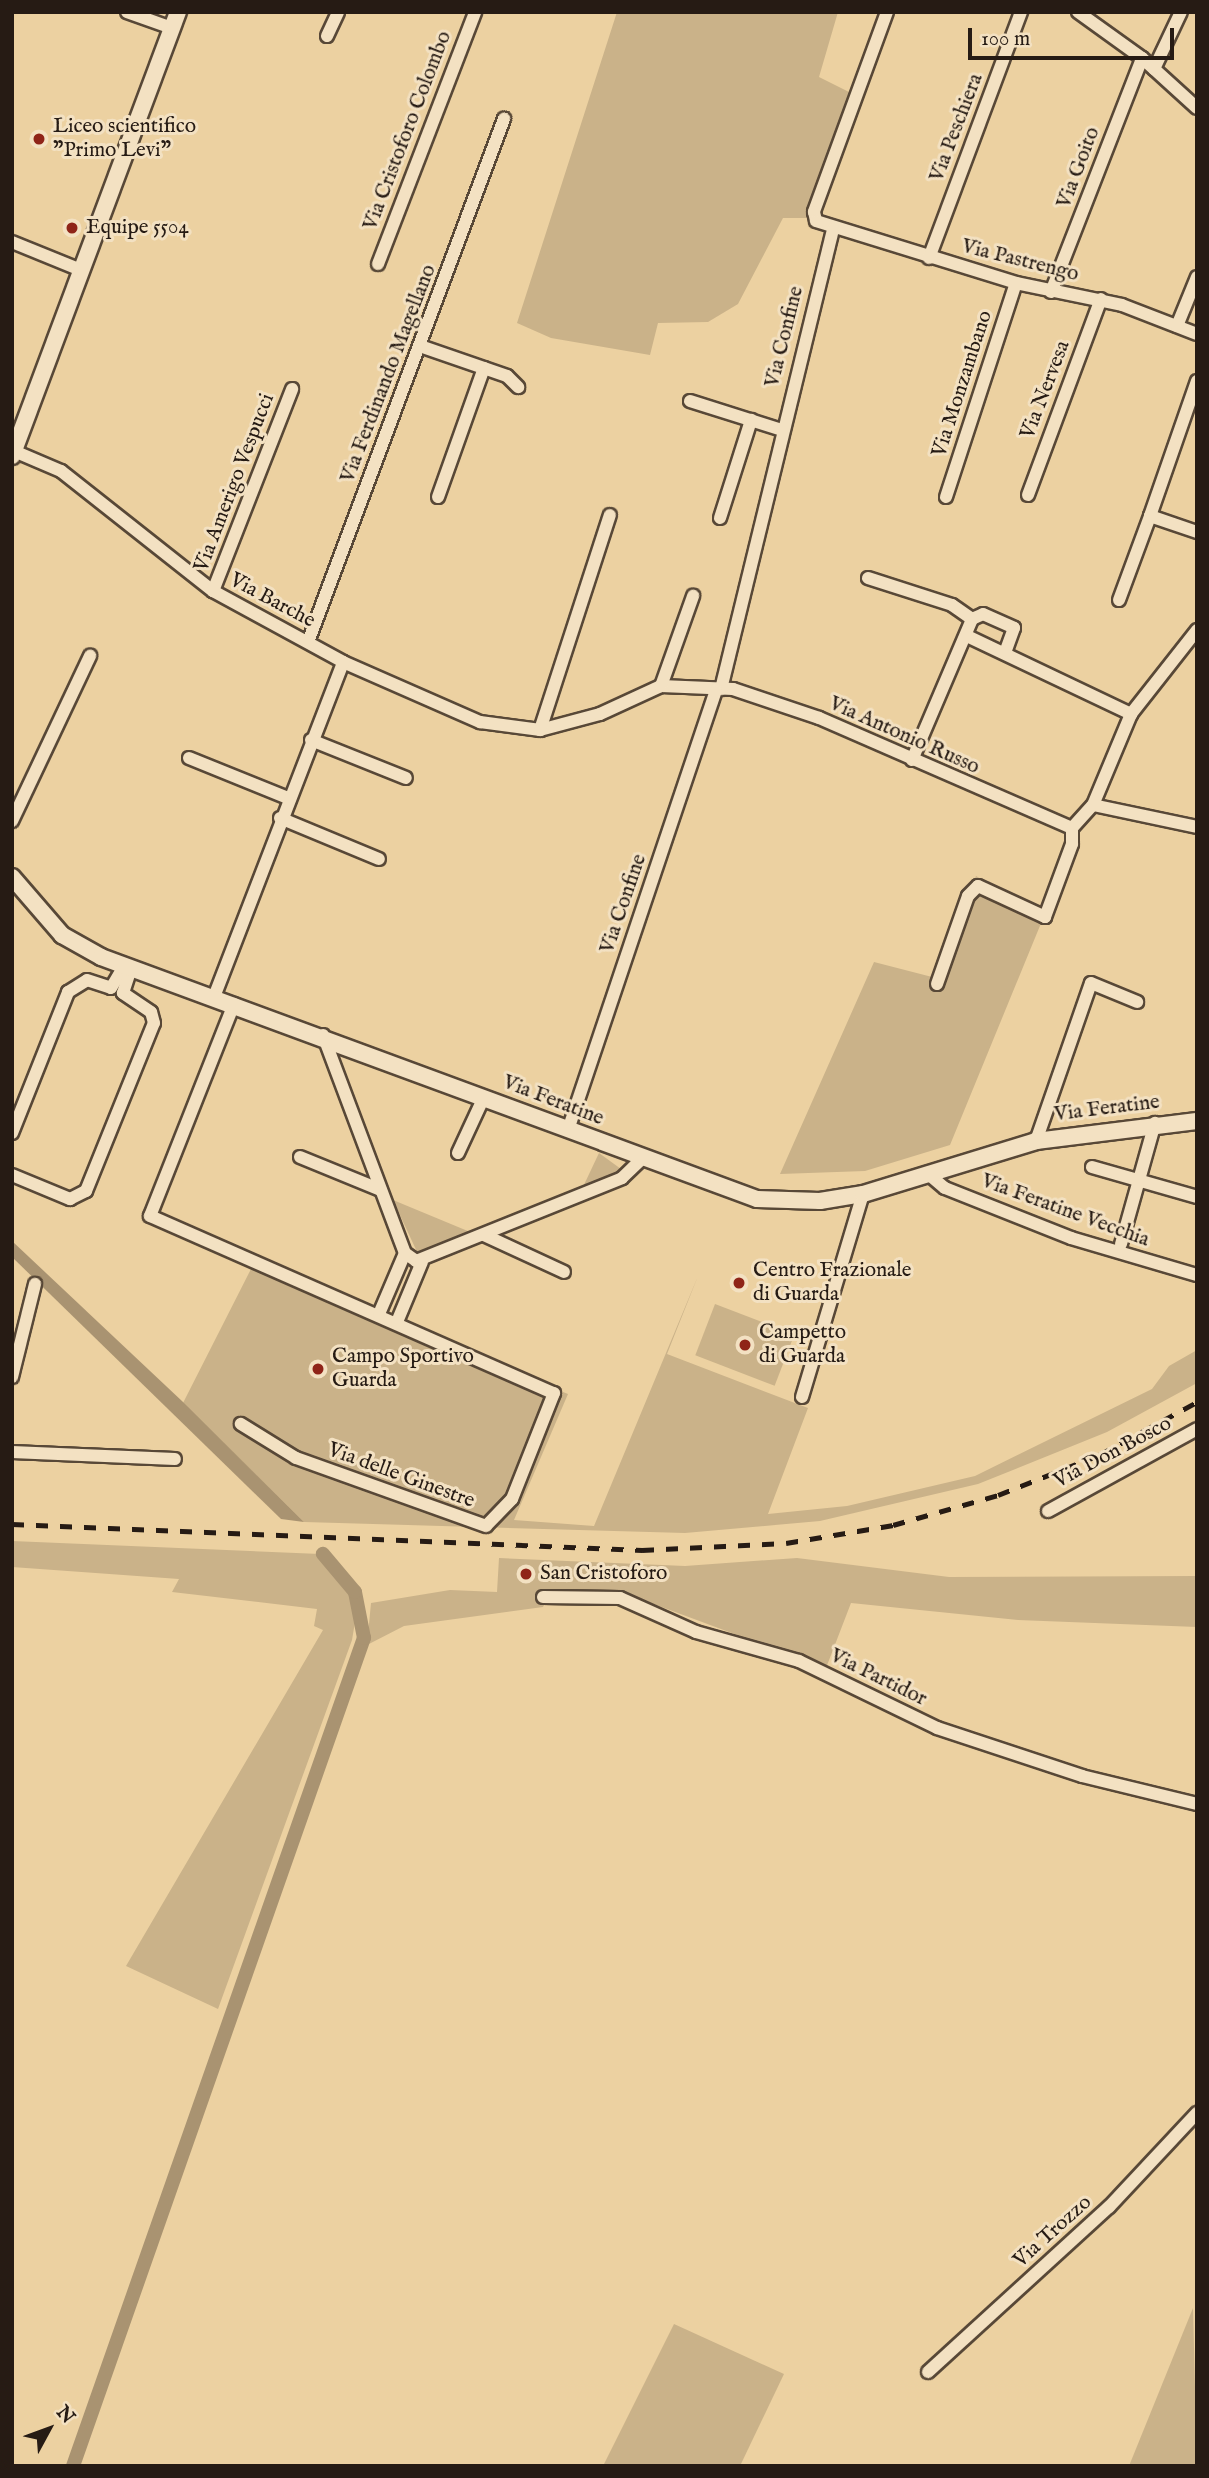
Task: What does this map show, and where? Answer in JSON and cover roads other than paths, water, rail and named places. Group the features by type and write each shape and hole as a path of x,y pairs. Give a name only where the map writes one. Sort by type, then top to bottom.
{"street":[{"path":"127,12 172,28"},
{"path":"13,453 178,12"},
{"path":"327,36 338,12"},
{"name":"Via Cristoforo Colombo","path":"377,264 475,12"},
{"path":"833,229 814,212 887,12"},
{"name":"Via Peschiera","path":"929,258 1021,12"},
{"path":"1078,12 1142,58 1197,108"},
{"path":"1154,69 1181,12"},
{"name":"Via Goito","path":"1051,292 1142,58"},
{"name":"Via Ferdinando Magellano","path":"308,642 504,119"},
{"name":"Via Pastrengo","path":"833,229 1051,292 1101,299 1197,334"},
{"name":"Via Confine","path":"568,1130 719,690 833,229"},
{"path":"12,242 81,270"},
{"path":"1177,326 1197,276"},
{"name":"Via Monzambano","path":"946,498 1017,283"},
{"name":"Via Nervesa","path":"1028,495 1101,299"},
{"path":"420,346 484,368 518,387"},
{"path":"438,497 484,368"},
{"path":"1119,600 1197,381"},
{"name":"Via Amerigo Vespucci","path":"213,591 292,389"},
{"path":"690,401 782,429"},
{"path":"720,518 751,420"},
{"name":"Via Barche","path":"13,453 61,471 213,591 343,662 480,722 540,730 600,714 661,686 719,690"},
{"path":"540,730 610,515"},
{"path":"1150,516 1197,532"},
{"path":"868,578 952,605 972,619"},
{"path":"661,686 693,596"},
{"path":"972,619 984,614 1014,628 1005,653"},
{"path":"912,760 972,619"},
{"path":"937,984 968,896 978,886 1045,917 1072,844 1072,828 1093,805 1131,714 1197,630"},
{"path":"967,636 1131,714"},
{"path":"12,821 90,656"},
{"path":"214,997 343,662"},
{"name":"Via Antonio Russo","path":"719,690 769,699 1072,828"},
{"path":"311,740 406,778"},
{"path":"190,758 289,798"},
{"path":"1093,805 1197,827"},
{"path":"281,818 379,859"},
{"name":"Via Feratine","path":"12,877 62,935 127,967 323,1035 568,1130 757,1199 820,1201 863,1194 1036,1141 1155,1123 1197,1121"},
{"path":"12,1133 68,992 87,980 111,988 127,967"},
{"path":"12,1175 70,1199 86,1191 155,1023 152,1012 123,993 127,967"},
{"path":"1036,1141 1091,984 1138,1002"},
{"name":"Via delle Ginestre","path":"234,1004 150,1216 379,1314 554,1393 512,1499 493,1523 463,1520 296,1458 241,1424"},
{"path":"323,1035 405,1253 422,1262"},
{"path":"458,1153 484,1097"},
{"path":"1121,1244 1155,1123"},
{"path":"300,1157 381,1190"},
{"path":"397,1322 422,1262 622,1178 643,1158"},
{"path":"1091,1167 1197,1197"},
{"name":"Via Feratine Vecchia","path":"927,1173 945,1188 1071,1238 1197,1275"},
{"path":"803,1397 863,1194"},
{"path":"484,1235 564,1272"},
{"path":"379,1314 405,1253"},
{"path":"12,1377 35,1284"},
{"name":"Via Don Bosco","path":"1048,1511 1197,1429"},
{"path":"12,1452 175,1459"},
{"name":"Via Partidor","path":"543,1597 620,1598 696,1632 799,1661 937,1728 1082,1776 1197,1804"},
{"name":"Via Trozzo","path":"928,2372 1110,2207 1197,2113"}],"waterway":[{"path":"73,2466 364,1638 355,1592 323,1554"}],"railway":[{"path":"12,1524 642,1550 786,1543 893,1525 998,1495 1099,1455 1197,1402"}],"place":[{"name":"Liceo scientifico \"Primo Levi\"","path":"39,139"},
{"name":"Equipe 5504","path":"72,228"},
{"name":"Centro Frazionale di Guarda","path":"739,1283"},
{"name":"Campetto di Guarda","path":"745,1345"},
{"name":"Campo Sportivo Guarda","path":"318,1369"},
{"name":"San Cristoforo","path":"526,1574"}]}
